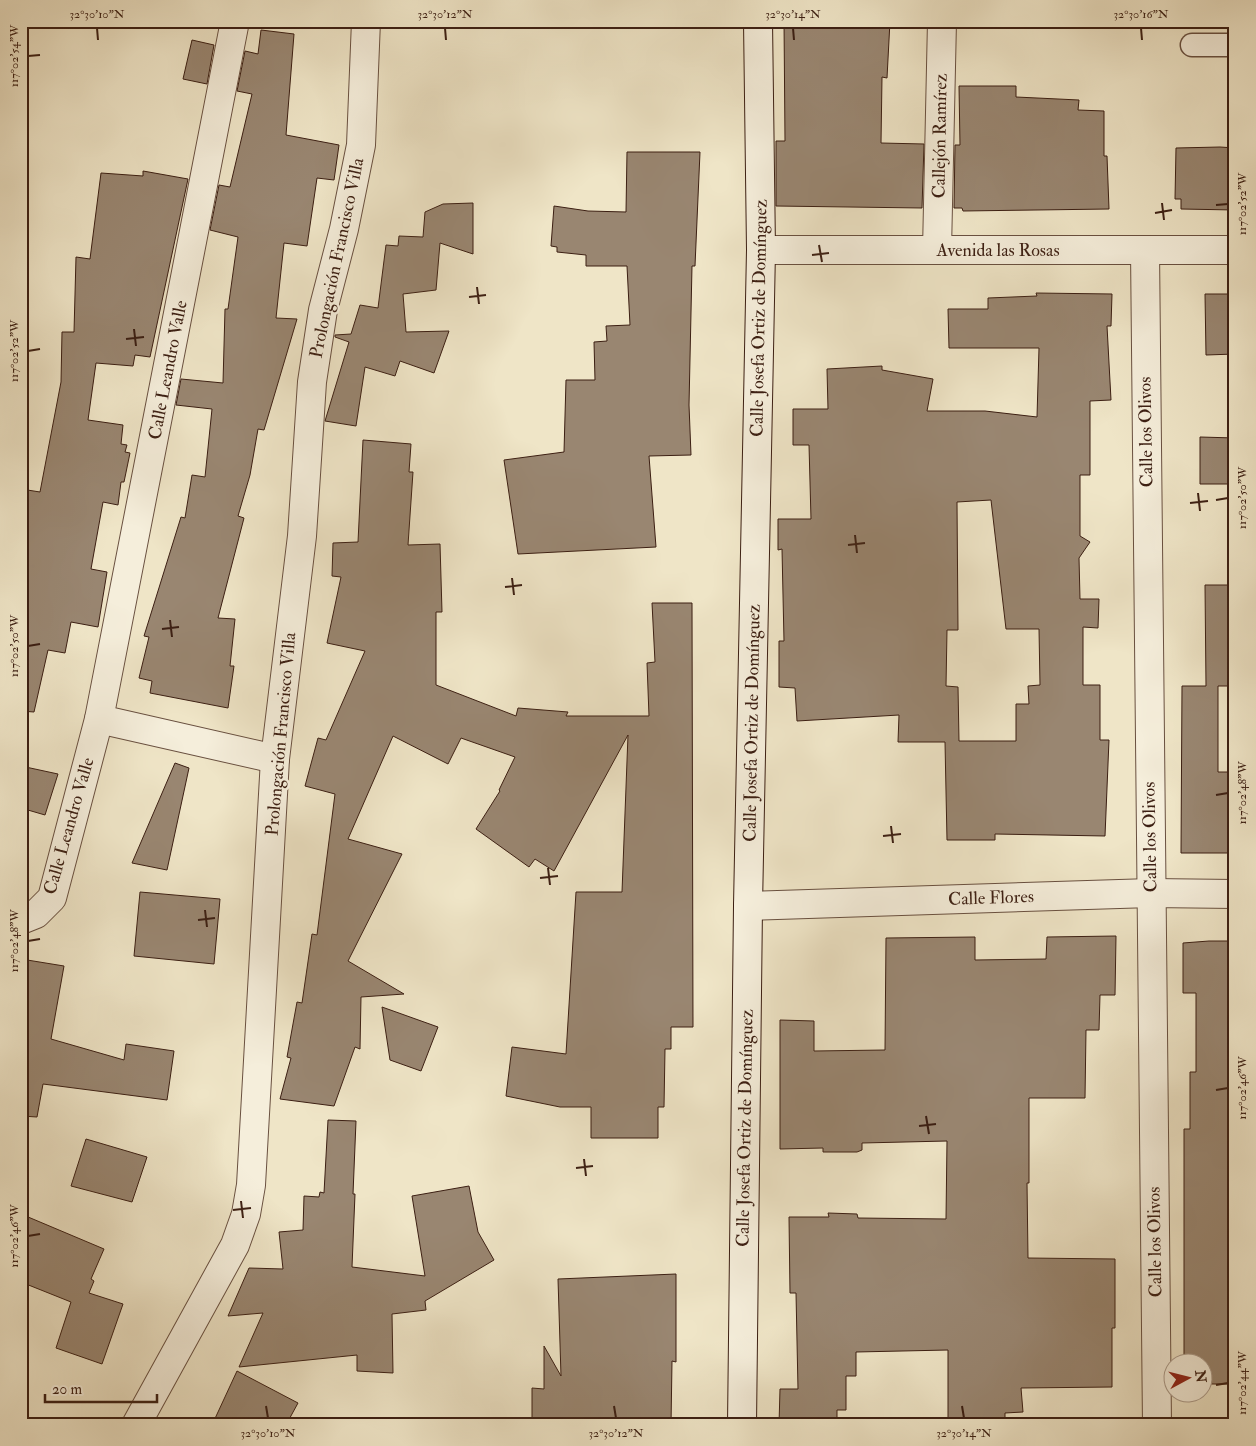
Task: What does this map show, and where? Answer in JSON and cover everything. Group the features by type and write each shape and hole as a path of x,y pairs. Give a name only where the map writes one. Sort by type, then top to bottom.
{"street":[{"name":"Calle Leandro Valle","path":"21,920 36,914 52,898 99,719 235,21"},
{"name":"Prolongación Francisco Villa","path":"136,1425 235,1245 246,1214 251,1185 275,759 302,536 312,382 323,310 344,229 361,145 366,21"},
{"name":"Calle Josefa Ortiz de Domínguez","path":"742,1425 748,906 761,250 758,21"},
{"name":"Callejón Ramírez","path":"937,250 942,21"},
{"name":"Avenida las Rosas","path":"761,250 1235,250"},
{"name":"Calle los Olivos","path":"1145,250 1158,1425"},
{"path":"99,719 275,759"},
{"name":"Calle Flores","path":"748,906 1151,893 1235,894"}],"lane":[{"path":"1192,45 1235,45"}],"building":[{"path":"784,21 890,21 887,78 882,77 881,143 924,144 922,208 776,206 776,141 785,141"},
{"path":"261,30 294,34 286,135 339,145 334,180 317,178 307,246 284,243 276,318 297,319 264,430 258,429 250,475 238,516 244,518 218,618 235,619 230,666 234,666 228,708 150,693 152,681 139,678 149,637 144,636 181,517 185,518 192,475 205,477 212,409 176,405 181,379 223,383 225,309 228,309 238,237 210,230 219,185 230,187 252,94 237,91 245,51 258,54"},
{"path":"192,40 214,45 207,84 183,79"},
{"path":"959,86 1016,86 1016,97 1079,100 1078,110 1104,111 1104,156 1107,156 1109,209 963,211 962,208 954,208 955,145 960,145"},
{"path":"1176,148 1235,148 1235,210 1181,209 1181,199 1175,199"},
{"path":"627,152 700,152 695,266 692,266 689,405 691,455 649,456 656,547 518,554 504,460 564,452 566,380 595,380 594,342 607,341 606,326 630,325 627,266 586,266 586,255 557,252 557,247 551,246 554,206 588,211 626,212"},
{"path":"143,171 188,179 150,357 135,355 133,366 96,363 88,420 123,425 121,444 127,445 125,452 130,453 124,482 121,482 118,505 103,502 91,569 107,572 98,627 71,622 65,653 48,650 34,712 21,711 21,489 40,492 61,382 62,332 74,332 76,257 90,259 101,173 143,176"},
{"path":"473,203 473,254 440,243 436,290 403,294 406,332 449,331 434,373 400,361 395,376 365,367 356,426 325,421 349,342 335,337 335,335 351,334 360,305 378,308 386,245 398,246 399,236 423,237 425,212 443,204"},
{"path":"1036,293 1112,294 1111,326 1107,326 1111,400 1090,401 1090,475 1080,475 1080,536 1090,542 1079,558 1080,599 1099,599 1098,628 1083,627 1083,685 1100,685 1100,740 1109,740 1105,836 995,834 995,840 947,840 945,742 898,742 899,715 797,721 795,688 779,687 779,641 784,641 782,549 778,550 778,519 811,519 809,445 793,445 793,409 828,409 827,369 882,366 882,370 933,379 927,411 985,411 1037,417 1039,348 949,348 948,309 988,309 988,298 1037,296","holes":["991,500 1006,629 1039,629 1040,685 1028,686 1029,704 1016,704 1016,741 959,741 958,687 946,686 947,630 958,630 957,502"]},
{"path":"1205,294 1235,294 1235,354 1206,355"},
{"path":"1200,437 1235,438 1235,484 1200,484"},
{"path":"363,440 411,444 409,472 413,472 408,545 440,544 442,612 436,612 436,685 516,716 518,708 568,712 566,716 649,716 647,663 655,662 652,603 692,603 693,1027 671,1027 671,1049 665,1049 664,1107 658,1107 658,1138 591,1138 591,1107 560,1107 506,1096 512,1047 566,1054 576,892 622,892 628,735 554,871 535,859 529,867 476,829 500,791 515,757 461,738 448,764 393,736 348,839 402,854 348,961 404,994 361,997 360,1049 355,1047 334,1106 280,1099 291,1058 287,1057 297,1002 302,1003 312,934 317,935 335,794 305,786 318,738 326,740 365,651 327,643 341,577 332,576 333,543 358,542"},
{"path":"1205,585 1235,585 1235,686 1218,686 1218,772 1235,772 1235,853 1181,853 1182,686 1206,686"},
{"path":"175,763 189,768 167,870 132,863"},
{"path":"21,766 58,774 45,815 21,808"},
{"path":"140,892 220,899 214,964 134,956"},
{"path":"1116,936 1115,995 1100,995 1099,1030 1086,1030 1085,1098 1029,1098 1029,1183 1027,1183 1028,1258 1115,1259 1115,1328 1112,1328 1112,1387 1021,1388 1023,1412 1005,1413 1005,1425 948,1425 948,1350 856,1352 856,1376 846,1376 846,1410 837,1410 837,1425 779,1425 780,1389 798,1389 796,1293 790,1293 789,1217 829,1217 828,1213 857,1214 858,1218 946,1219 947,1141 862,1143 862,1150 857,1152 823,1152 823,1148 780,1149 780,1020 814,1021 814,1051 885,1050 886,938 975,937 975,960 1046,959 1047,937"},
{"path":"1235,941 1235,1384 1214,1384 1214,1354 1184,1354 1184,1129 1190,1129 1190,1072 1196,1072 1196,993 1183,993 1183,943"},
{"path":"21,959 64,966 51,1039 124,1060 126,1044 174,1051 167,1100 43,1084 37,1117 21,1116"},
{"path":"382,1007 438,1027 421,1071 390,1060"},
{"path":"328,1120 356,1121 352,1267 425,1276 412,1196 469,1186 478,1232 494,1260 425,1301 426,1310 392,1314 393,1373 357,1371 357,1355 239,1367 263,1313 228,1316 249,1268 283,1269 279,1232 303,1230 304,1196 319,1197 320,1192 324,1193"},
{"path":"86,1139 147,1157 132,1202 71,1186"},
{"path":"21,1214 104,1249 91,1279 94,1281 89,1293 123,1304 102,1364 56,1348 71,1302 21,1282"},
{"path":"676,1274 676,1362 672,1361 671,1425 532,1425 532,1388 544,1389 544,1346 561,1376 558,1279"},
{"path":"237,1371 298,1403 286,1425 212,1425"}]}
